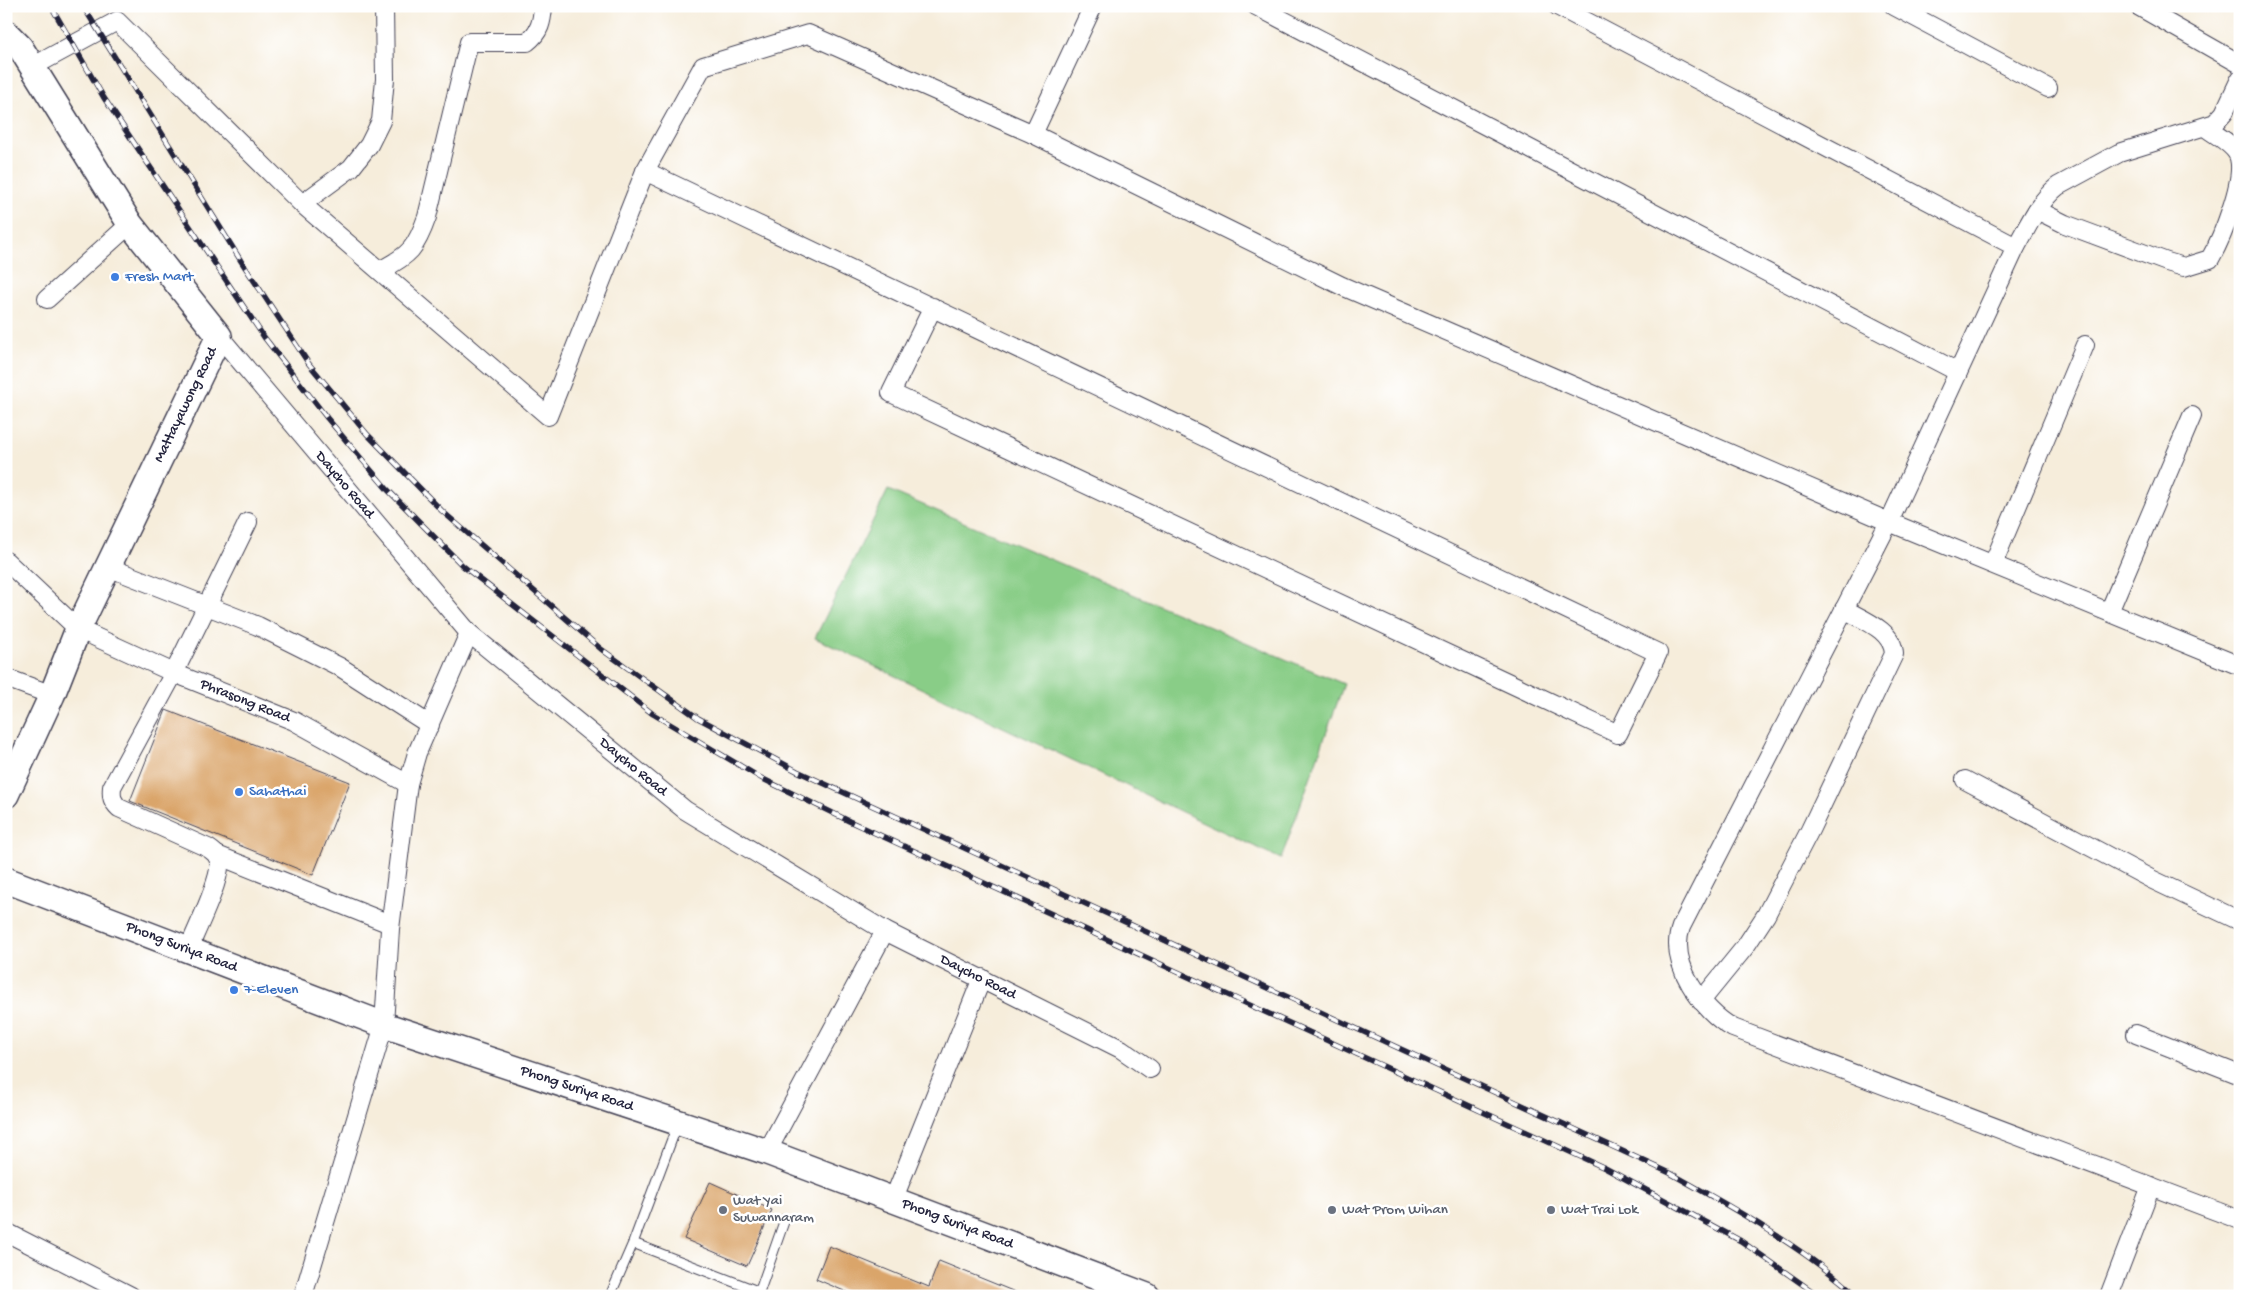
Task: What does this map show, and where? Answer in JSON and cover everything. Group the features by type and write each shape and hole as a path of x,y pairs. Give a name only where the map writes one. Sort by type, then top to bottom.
{"main road":[{"name":"Mattayawong Road","path":"6,795 52,695 78,629 219,336 130,224 19,49"},
{"name":"Phong Suriya Road","path":"6,880 384,1025 767,1152 894,1198 1147,1296"}],"street":[{"path":"302,204 351,168 369,145 381,121 385,79 384,6"},
{"path":"381,270 404,258 415,247 421,233 429,210 469,42 527,42 537,33 542,23 543,6"},
{"path":"1032,134 1093,6"},
{"path":"1256,6 1958,372"},
{"path":"1557,6 2016,247"},
{"path":"1894,6 2048,88"},
{"path":"2146,8 2240,64"},
{"path":"19,49 117,21 302,204 381,270 548,416 645,171 703,66 808,34 1032,134 1342,286 1889,522 2240,666"},
{"path":"2240,80 2221,118 2205,126 2119,153 2058,186 2051,191 2038,210 2016,247 1889,522 1678,935 1679,951 1686,974 1701,1001 1720,1020 1733,1028 2240,1220"},
{"path":"2038,210 2065,224 2184,267 2210,259 2233,199 2240,174 2239,157 2230,145 2205,126"},
{"path":"645,171 933,307 1658,652 1618,734 891,393 933,307"},
{"path":"47,300 130,224"},
{"name":"Daycho Road","path":"219,336 469,633 685,810 885,931 1121,1049 1150,1069"},
{"path":"1993,564 2085,344"},
{"path":"2109,612 2192,416"},
{"path":"248,522 174,673 112,787 112,801 119,808 208,848 217,855 390,924"},
{"name":"Phrasong Road","path":"6,561 78,629 174,673 294,721 408,784"},
{"path":"108,568 258,626 340,667 430,725"},
{"path":"1701,1001 1745,947 1766,915 1810,830 1894,654 1894,644 1888,635 1844,609"},
{"path":"303,1296 384,1025 390,924 408,784 430,725 469,633"},
{"path":"6,678 52,695"},
{"path":"1965,780 2150,879 2240,920"},
{"path":"188,950 216,879 220,865 217,855"},
{"path":"767,1152 885,931"},
{"path":"894,1198 982,978"},
{"path":"2136,1034 2240,1075"},
{"path":"2109,1296 2151,1186"},
{"path":"6,1232 131,1296"}],"lane":[{"path":"610,1296 633,1243 678,1123"},
{"path":"633,1243 759,1294 785,1219"}],"green space":[{"path":"888,490 1344,684 1281,859 815,638"}],"building":[{"name":"Sahathai","path":"166,710 350,782 313,875 130,801"},
{"path":"710,1182 772,1210 747,1266 684,1239"},
{"path":"829,1246 929,1287 939,1261 1025,1296 856,1296 816,1279"}],"railway":[{"path":"51,6 104,98 264,337 327,418 387,489 463,566 653,714 761,778 849,821 1605,1168 1741,1241 1819,1296"},
{"path":"83,6 241,261 309,364 367,434 442,511 601,649 698,718 797,771 1670,1173 1767,1229 1814,1261 1858,1296"}],"place":[{"name":"Fresh Mart","path":"115,277"},
{"name":"Sahathai","path":"239,792"},
{"name":"7-Eleven","path":"234,990"},
{"name":"Wat Yai Suwannaram","path":"723,1210"},
{"name":"Wat Prom Wihan","path":"1332,1210"},
{"name":"Wat Trai Lok","path":"1551,1210"}]}
